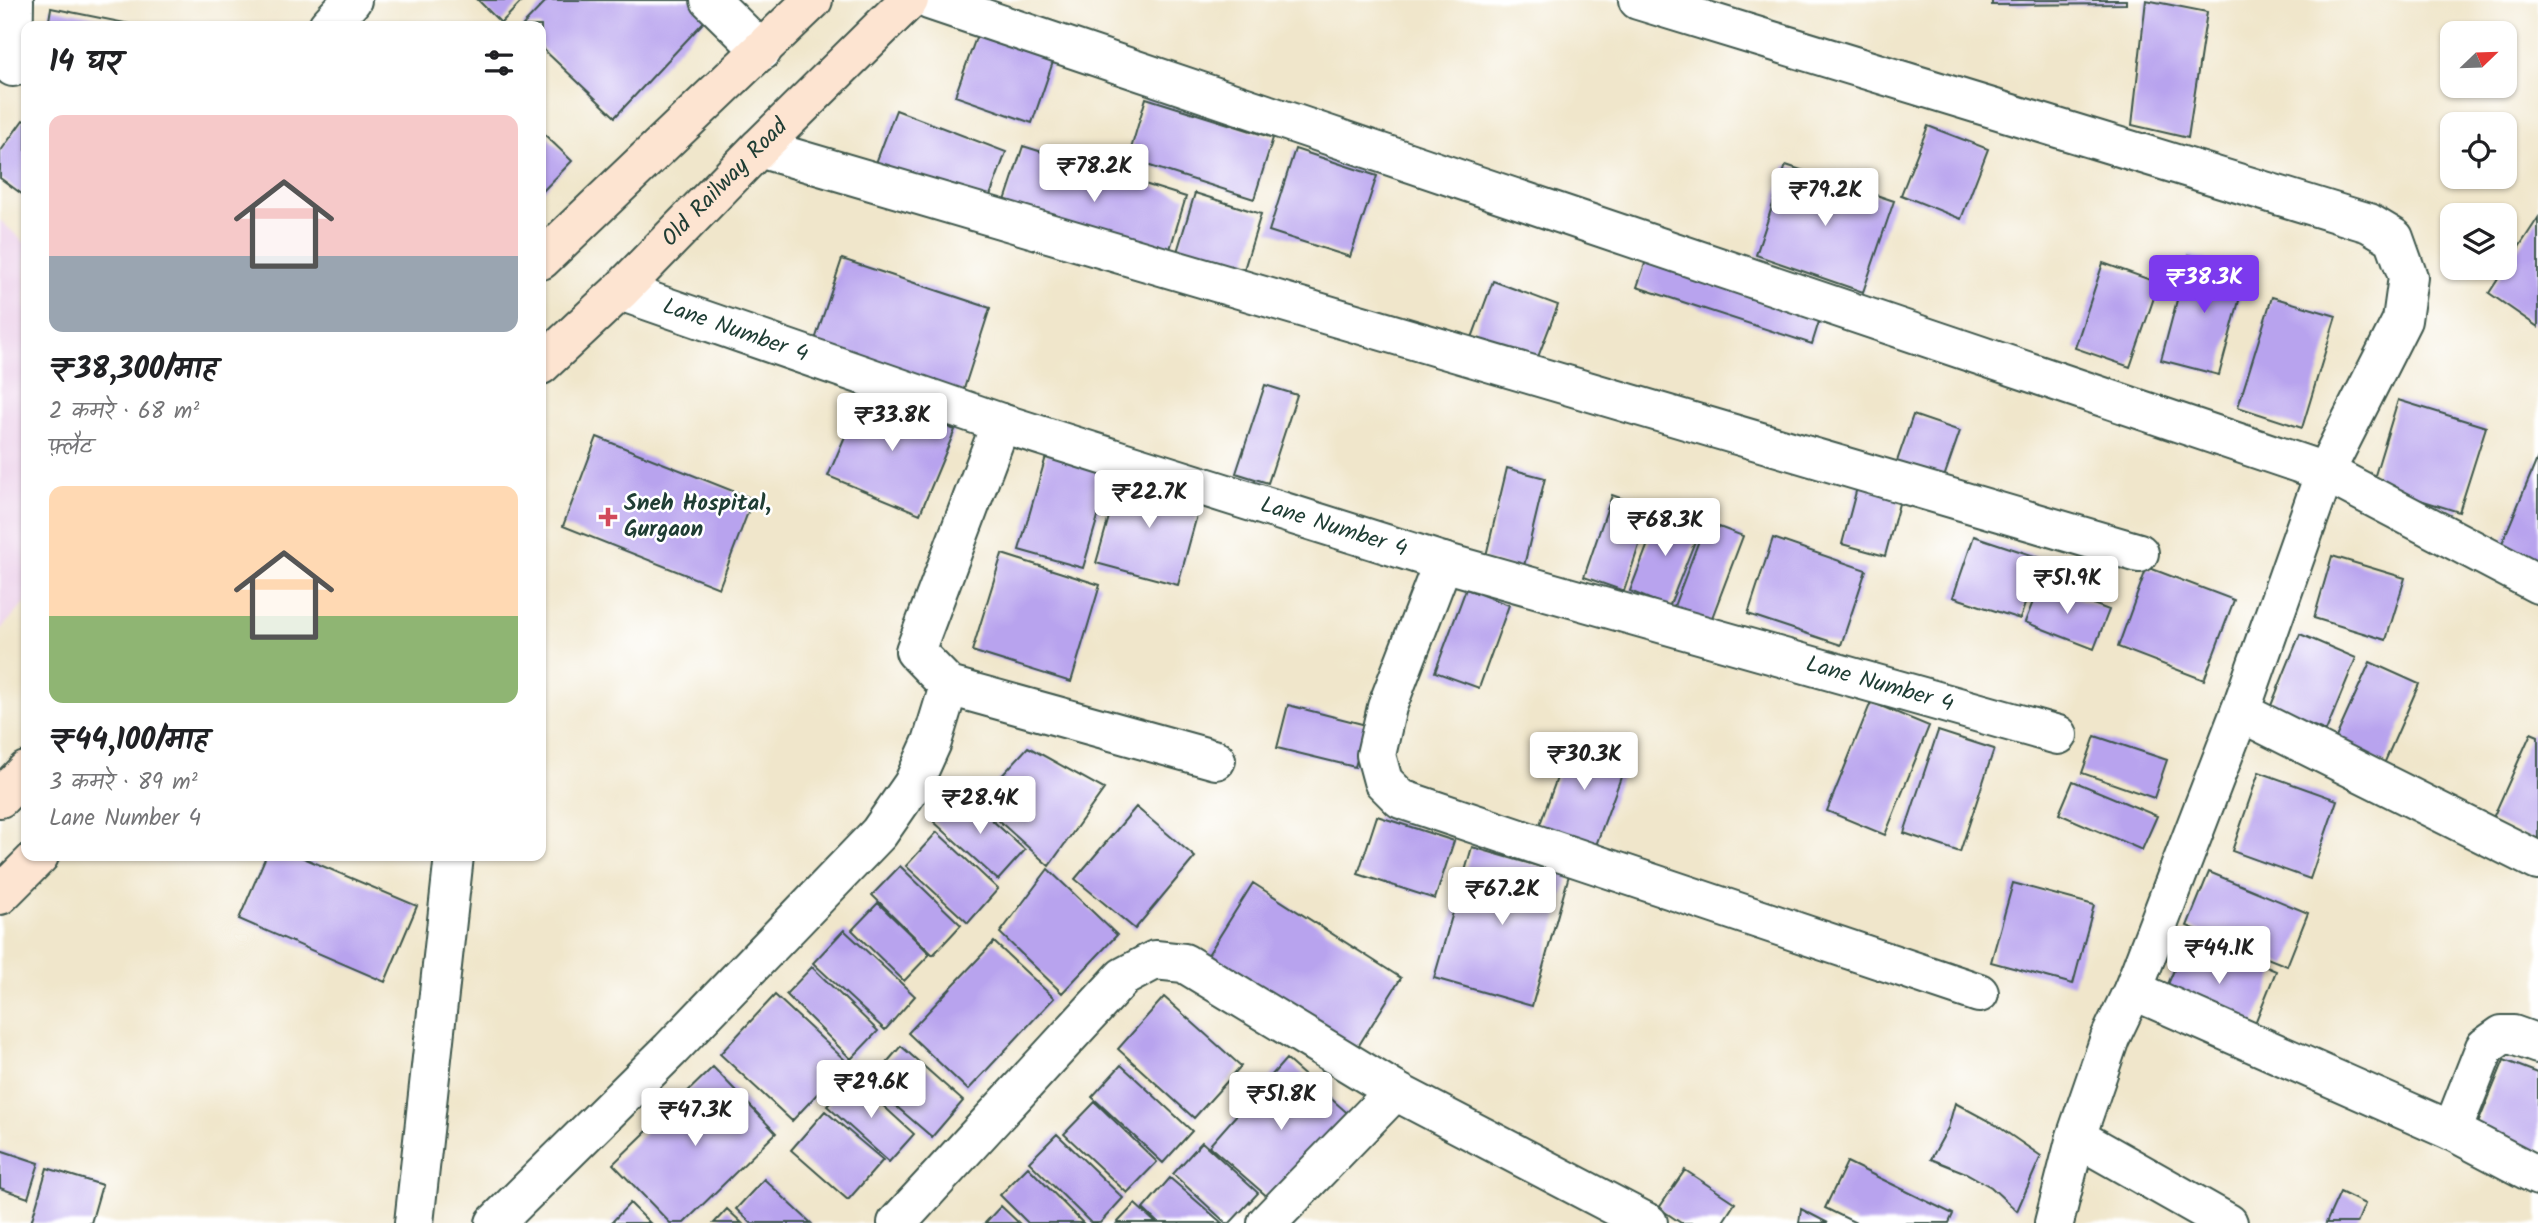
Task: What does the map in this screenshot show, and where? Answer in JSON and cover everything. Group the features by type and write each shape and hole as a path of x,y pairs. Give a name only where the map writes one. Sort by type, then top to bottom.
{"main road":[{"path":"546,255 813,0"},
{"name":"Old Railway Road","path":"546,360 620,292 759,148 909,0"},
{"path":"0,798 21,776"},
{"path":"0,894 34,861"}],"street":[{"path":"13,67 14,0"},
{"path":"333,21 352,0"},
{"path":"710,0 762,51"},
{"path":"929,0 2325,472 2538,584"},
{"path":"1638,0 2369,223 2394,238 2408,277 2402,320 2325,472 2240,712 2133,990 2110,1038 2076,1137 2054,1223"},
{"path":"759,148 2139,553"},
{"name":"Lane Number 4","path":"620,292 1001,423 1443,562 2058,735"},
{"path":"1001,423 915,651 949,686 1216,760"},
{"path":"1443,562 1387,707 1376,755 1383,781 1401,799 1979,993"},
{"path":"495,1223 670,1050 879,833 914,784 932,743 949,686"},
{"path":"2240,712 2538,860"},
{"path":"414,1223 453,861"},
{"path":"897,1223 1124,977 1155,960 1184,963 1395,1091 1648,1223"},
{"path":"2133,990 2452,1131 2538,1175"},
{"path":"2452,1131 2485,1047 2502,1035 2513,1035 2538,1044"},
{"path":"1267,1223 1395,1091"},
{"path":"2076,1137 2228,1223"}],"shaded area":[{"path":"0,220 21,239 21,607 0,630"}],"building":[{"path":"478,0 523,0 503,21 499,21"},
{"path":"547,0 700,0 713,12 615,117 546,52 546,21 527,21"},
{"path":"1992,0 2126,0 2126,4 1992,5"},
{"path":"2146,0 2207,12 2188,138 2132,125"},
{"path":"51,8 115,21 49,21"},
{"path":"978,32 1054,59 1032,123 955,96"},
{"path":"1146,98 1273,138 1254,199 1128,159"},
{"path":"896,110 1006,152 984,212 873,171"},
{"path":"21,123 21,193 0,178 0,152"},
{"path":"1928,126 1988,149 1961,219 1901,195"},
{"path":"546,136 572,161 546,188"},
{"path":"1023,146 1186,197 1166,262 1002,210"},
{"path":"1295,149 1377,176 1350,257 1269,231"},
{"path":"1786,165 1894,201 1863,292 1756,255"},
{"path":"1195,193 1261,214 1242,276 1176,255"},
{"path":"2538,218 2538,327 2489,293 2497,280 2517,280 2517,250"},
{"path":"1648,255 1822,312 1812,344 1637,287"},
{"path":"2189,255 2247,271 2219,375 2161,360"},
{"path":"842,259 990,308 962,395 813,346"},
{"path":"2103,263 2159,283 2130,367 2075,348"},
{"path":"1493,281 1558,305 1536,362 1472,338"},
{"path":"2272,297 2336,316 2302,428 2238,407"},
{"path":"1265,385 1297,395 1268,483 1236,473"},
{"path":"864,392 955,430 920,514 828,476"},
{"path":"2398,400 2486,427 2459,512 2372,485"},
{"path":"1913,415 1960,431 1942,483 1895,467"},
{"path":"597,437 753,499 719,588 563,526"},
{"path":"1047,453 1111,472 1083,568 1019,550"},
{"path":"2538,457 2538,564 2500,548"},
{"path":"1507,468 1545,478 1523,570 1485,560"},
{"path":"1121,474 1202,497 1178,585 1096,563"},
{"path":"1858,484 1901,496 1885,556 1842,544"},
{"path":"1612,495 1651,509 1624,591 1584,577"},
{"path":"1661,510 1701,526 1669,607 1630,591"},
{"path":"1706,522 1743,536 1710,623 1673,609"},
{"path":"1974,536 2040,558 2020,619 1953,597"},
{"path":"1773,538 1866,570 1841,645 1748,614"},
{"path":"1002,554 1100,585 1071,682 972,651"},
{"path":"2332,556 2405,578 2386,640 2314,618"},
{"path":"2147,567 2234,600 2204,680 2118,647"},
{"path":"2040,584 2109,610 2094,649 2025,622"},
{"path":"1466,589 1509,605 1479,688 1435,672"},
{"path":"2300,634 2356,658 2326,731 2270,708"},
{"path":"2370,662 2419,684 2384,764 2334,742"},
{"path":"1871,702 1929,726 1885,835 1827,811"},
{"path":"1288,705 1366,725 1355,767 1277,748"},
{"path":"1938,731 1994,749 1960,852 1904,833"},
{"path":"2531,733 2538,736 2538,841 2492,820"},
{"path":"2095,736 2167,760 2154,798 2082,773"},
{"path":"1572,737 1628,758 1595,848 1539,827"},
{"path":"1028,747 1104,789 1049,866 978,802"},
{"path":"2259,772 2337,800 2310,879 2232,851"},
{"path":"2073,781 2157,816 2142,850 2059,814"},
{"path":"961,792 1025,850 998,880 934,822"},
{"path":"1136,807 1195,857 1135,929 1075,879"},
{"path":"1377,816 1454,841 1435,899 1358,874"},
{"path":"937,832 998,889 968,923 906,866"},
{"path":"1472,847 1569,875 1532,1006 1434,978"},
{"path":"264,861 311,861 417,906 385,982 239,919"},
{"path":"900,866 961,925 933,955 872,895"},
{"path":"1048,869 1117,935 1062,993 1000,933"},
{"path":"2209,872 2308,913 2287,966 2187,926"},
{"path":"1253,883 1401,978 1354,1053 1206,958"},
{"path":"2013,883 2094,905 2073,984 1991,962"},
{"path":"878,903 930,954 904,981 852,930"},
{"path":"844,930 915,996 885,1030 813,963"},
{"path":"2189,934 2276,971 2249,1038 2161,1001"},
{"path":"994,942 1054,998 968,1090 908,1033"},
{"path":"812,967 878,1031 851,1059 786,994"},
{"path":"775,995 847,1062 792,1121 720,1054"},
{"path":"1164,997 1241,1066 1194,1118 1118,1049"},
{"path":"901,1046 963,1101 932,1137 869,1083"},
{"path":"1286,1059 1352,1117 1277,1205 1209,1146"},
{"path":"2504,1060 2538,1073 2538,1164 2472,1138"},
{"path":"1121,1065 1192,1131 1163,1163 1092,1097"},
{"path":"713,1067 776,1133 684,1223 670,1223 613,1164"},
{"path":"853,1078 914,1134 889,1162 827,1106"},
{"path":"1095,1102 1157,1162 1127,1193 1064,1134"},
{"path":"1955,1103 1996,1125 2041,1156 2017,1211 1991,1187 1966,1173 1931,1159 1948,1128"},
{"path":"825,1111 883,1160 848,1200 791,1150"},
{"path":"1057,1134 1123,1198 1100,1223 1091,1223 1029,1162"},
{"path":"1202,1142 1258,1193 1230,1223 1226,1223 1173,1174"},
{"path":"0,1150 39,1163 28,1198 0,1188"},
{"path":"1847,1162 1953,1214 1949,1223 1856,1223 1825,1208"},
{"path":"1028,1167 1083,1223 1028,1223 1000,1195"},
{"path":"47,1168 102,1185 91,1223 31,1223"},
{"path":"1685,1170 1735,1203 1722,1223 1681,1223 1659,1208"},
{"path":"1170,1178 1222,1223 1158,1223 1143,1209"},
{"path":"764,1179 811,1223 751,1223 736,1209"},
{"path":"2340,1192 2365,1204 2357,1223 2326,1223"},
{"path":"630,1203 650,1223 611,1223"},
{"path":"1135,1204 1156,1223 1117,1223"},
{"path":"1001,1206 1019,1223 985,1223"},
{"path":"727,1209 742,1223 714,1223"},
{"path":"1801,1209 1828,1223 1799,1223"}],"place":[{"name":"Sneh Hospital, Gurgaon","path":"608,517"}]}
